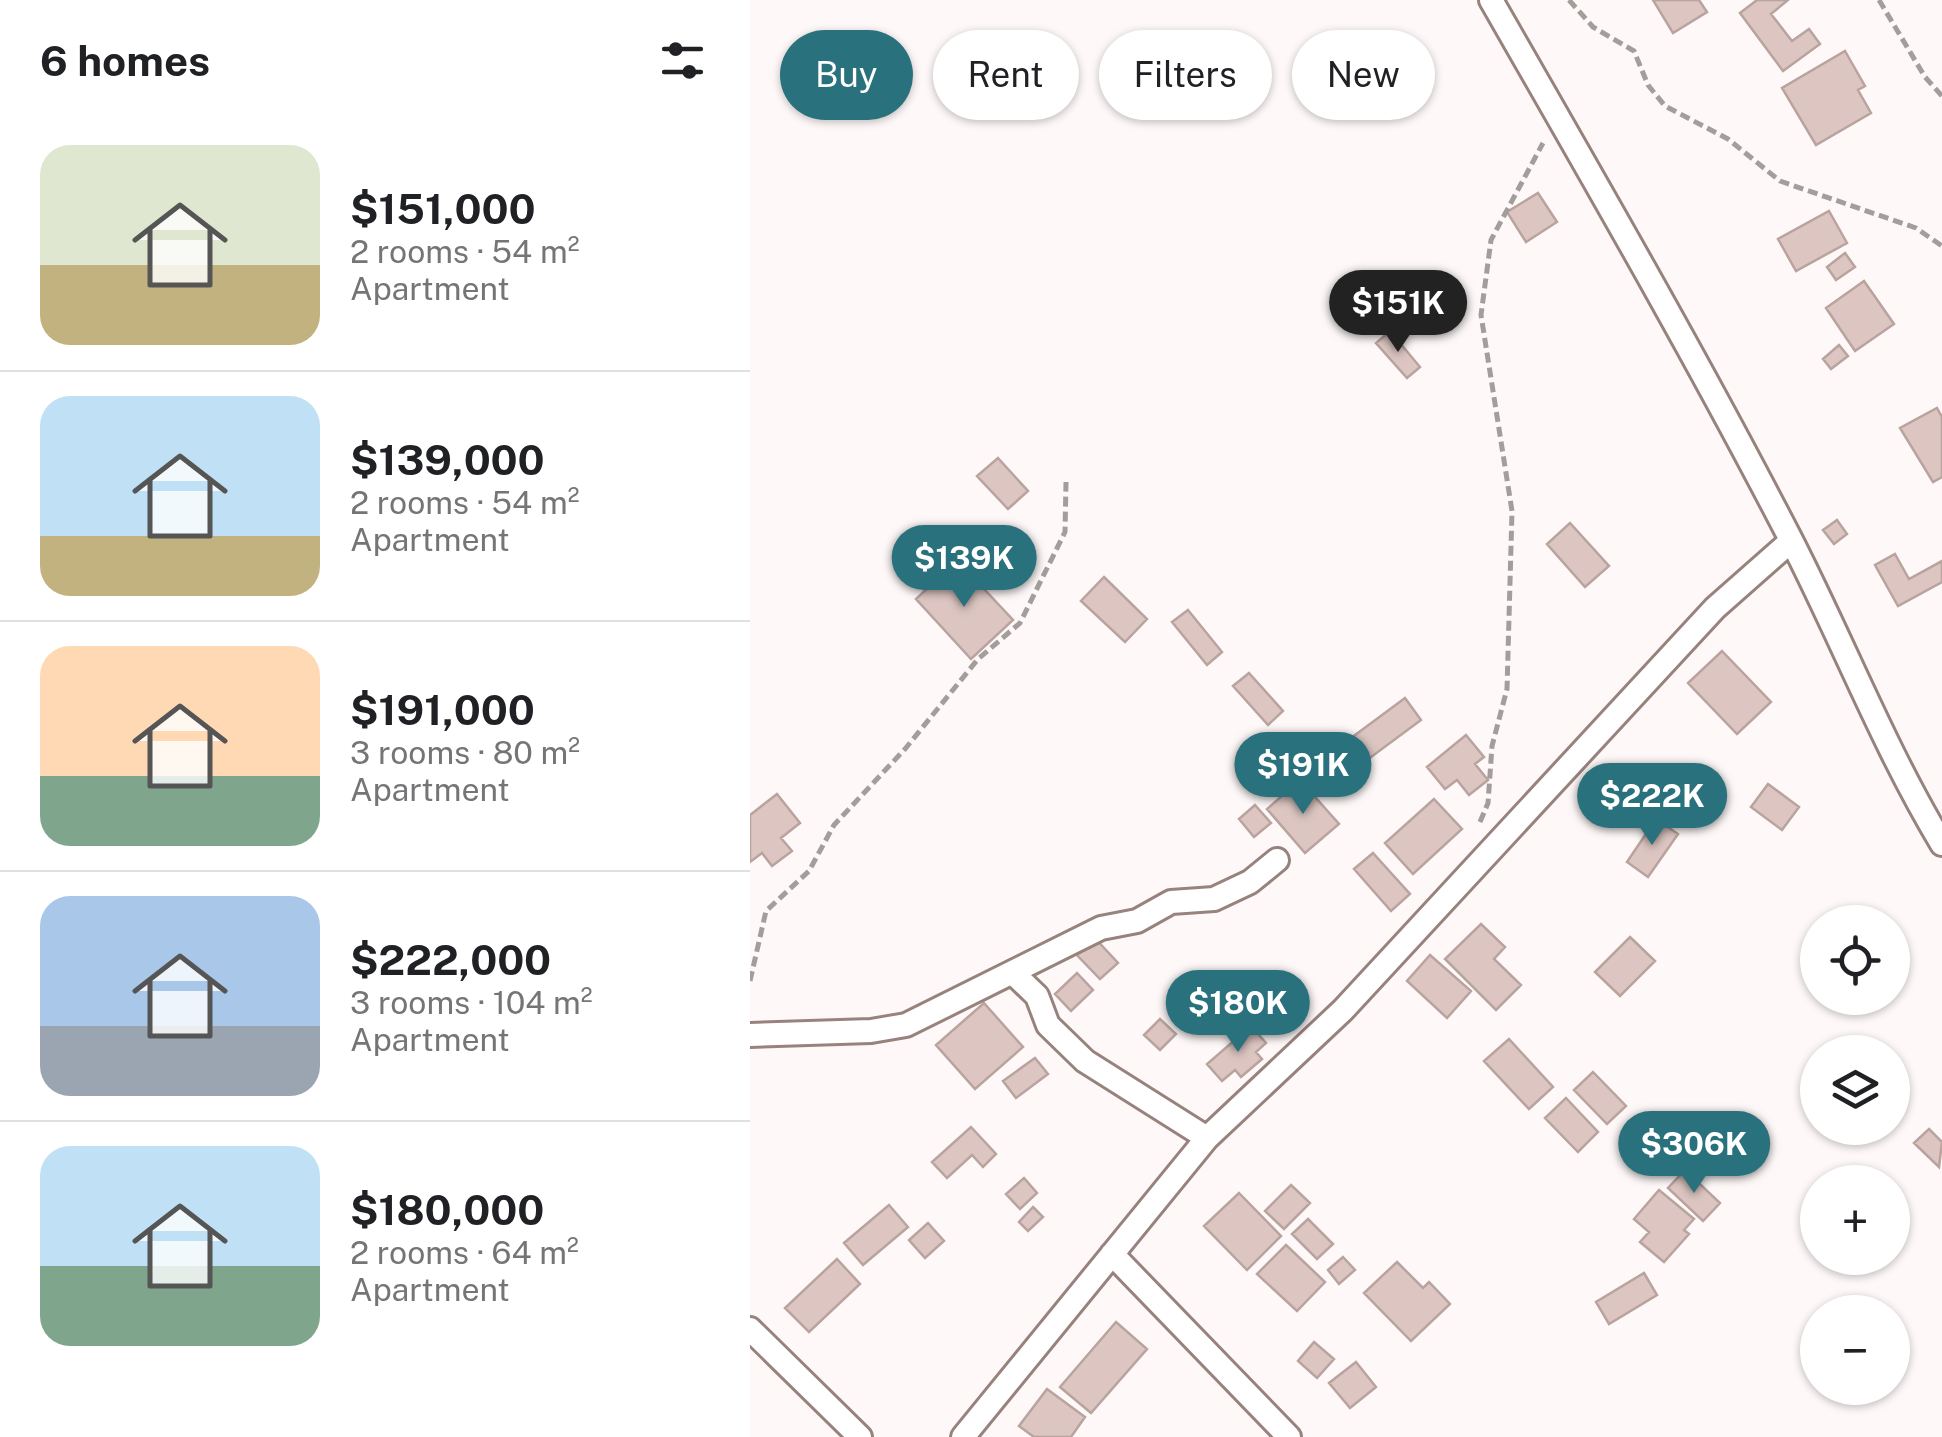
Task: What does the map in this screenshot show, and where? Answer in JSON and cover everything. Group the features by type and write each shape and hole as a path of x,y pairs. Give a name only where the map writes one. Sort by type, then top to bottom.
{"street":[{"path":"1491,0 1792,541 1905,782 1942,844"},
{"path":"962,1437 1207,1138 1344,1010 1714,608 1792,541"},
{"path":"750,1035 871,1031 906,1025 949,1000 1101,928 1137,921 1170,902 1214,899 1250,882 1277,860"},
{"path":"1013,973 1036,996 1048,1025 1086,1061 1207,1138"},
{"path":"1112,1254 1289,1437"},
{"path":"750,1329 860,1437"}],"path":[{"path":"1569,0 1593,27 1634,51 1648,85 1664,106 1728,140 1780,181 1916,228 1942,246"},
{"path":"1879,0 1925,78 1942,96"},
{"path":"1482,861 1472,842 1488,803 1492,746 1507,689 1512,511 1480,315 1491,240 1558,116"},
{"path":"750,981 766,911 809,870 834,825 905,749 978,659 1020,623 1065,532 1066,482"}],"building":[{"path":"1653,0 1699,0 1707,12 1673,33"},
{"path":"1757,0 1788,0 1771,14 1792,41 1809,29 1820,44 1783,71 1740,13"},
{"path":"1845,51 1865,86 1858,90 1871,113 1816,145 1782,88"},
{"path":"1538,193 1557,222 1526,242 1507,212"},
{"path":"1829,211 1847,243 1796,271 1778,239"},
{"path":"1845,253 1855,267 1836,280 1827,267"},
{"path":"1864,281 1894,324 1855,351 1826,308"},
{"path":"1390,331 1420,367 1407,378 1376,343"},
{"path":"1839,345 1848,356 1831,369 1823,359"},
{"path":"1937,408 1942,417 1942,477 1933,482 1900,428"},
{"path":"998,458 1028,491 1008,509 977,476"},
{"path":"1837,520 1847,534 1834,544 1823,530"},
{"path":"1570,523 1609,566 1585,587 1547,544"},
{"path":"1895,554 1909,579 1942,561 1942,582 1898,606 1875,565"},
{"path":"957,560 1013,620 971,659 916,599"},
{"path":"1104,577 1147,619 1125,642 1081,601"},
{"path":"1188,610 1222,652 1207,665 1172,622"},
{"path":"1722,651 1771,702 1737,734 1688,683"},
{"path":"1249,673 1283,711 1268,725 1233,686"},
{"path":"1405,698 1421,720 1367,760 1351,738"},
{"path":"1466,735 1484,757 1475,764 1488,780 1469,795 1457,780 1445,789 1427,767"},
{"path":"1300,780 1339,824 1305,853 1267,809"},
{"path":"1768,784 1799,807 1782,830 1751,807"},
{"path":"777,794 800,823 781,838 792,851 772,866 762,853 750,862 750,815"},
{"path":"1434,799 1462,829 1413,874 1385,843"},
{"path":"1255,805 1271,823 1254,837 1239,819"},
{"path":"1656,819 1678,834 1648,877 1627,862"},
{"path":"1373,853 1410,894 1391,911 1354,869"},
{"path":"1481,924 1505,947 1494,959 1521,985 1496,1010 1445,959"},
{"path":"1092,935 1118,963 1100,979 1074,952"},
{"path":"1630,937 1655,961 1620,996 1595,972"},
{"path":"1430,955 1471,991 1447,1018 1407,981"},
{"path":"1077,973 1093,990 1071,1011 1055,994"},
{"path":"984,1003 1023,1047 975,1089 936,1045"},
{"path":"1160,1019 1176,1034 1160,1050 1144,1035"},
{"path":"1251,1026 1266,1043 1256,1052 1262,1059 1241,1077 1235,1070 1222,1081 1207,1064"},
{"path":"1509,1039 1553,1087 1529,1109 1484,1061"},
{"path":"1035,1058 1048,1074 1016,1098 1003,1081"},
{"path":"1593,1072 1626,1106 1607,1124 1574,1090"},
{"path":"1566,1098 1598,1132 1578,1152 1545,1118"},
{"path":"971,1127 996,1154 983,1167 972,1155 947,1178 932,1162"},
{"path":"1929,1129 1942,1142 1939,1167 1914,1143"},
{"path":"1685,1170 1720,1203 1703,1221 1668,1188"},
{"path":"1024,1178 1037,1193 1020,1209 1006,1194"},
{"path":"1291,1185 1310,1203 1284,1229 1265,1211"},
{"path":"1659,1190 1694,1219 1684,1230 1689,1234 1664,1262 1640,1242 1649,1232 1634,1219"},
{"path":"1239,1193 1281,1236 1247,1270 1204,1226"},
{"path":"889,1205 908,1227 863,1265 844,1243"},
{"path":"1033,1207 1043,1217 1028,1231 1019,1222"},
{"path":"1308,1219 1333,1244 1317,1259 1292,1234"},
{"path":"928,1223 944,1241 925,1258 909,1240"},
{"path":"1286,1245 1325,1282 1297,1311 1257,1274"},
{"path":"1343,1257 1355,1270 1339,1284 1328,1270"},
{"path":"837,1259 860,1284 809,1332 785,1308"},
{"path":"1397,1262 1423,1288 1429,1282 1450,1304 1411,1341 1364,1293"},
{"path":"1644,1273 1657,1295 1609,1324 1596,1302"},
{"path":"1116,1322 1147,1349 1091,1413 1060,1387"},
{"path":"1314,1342 1334,1359 1317,1378 1298,1361"},
{"path":"1356,1362 1376,1387 1350,1408 1329,1383"},
{"path":"1047,1389 1085,1417 1071,1437 1034,1437 1019,1426"}]}
